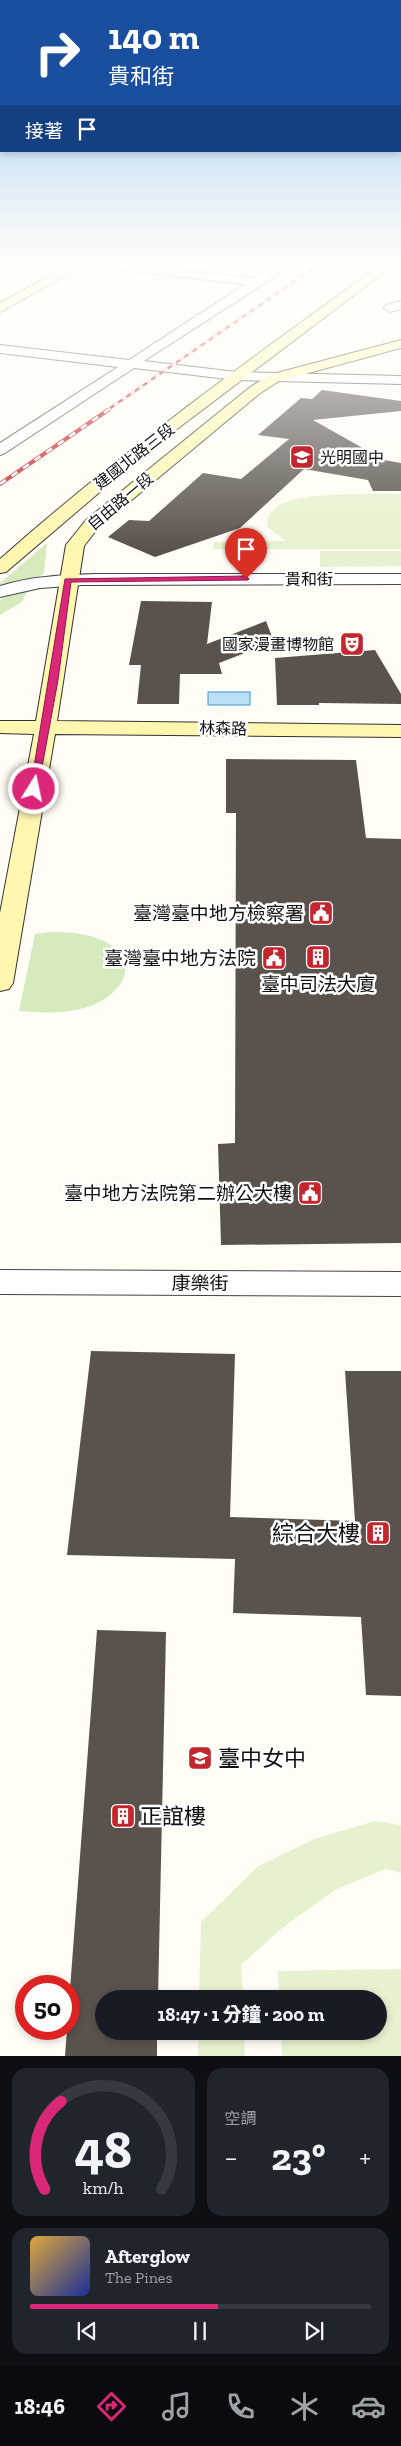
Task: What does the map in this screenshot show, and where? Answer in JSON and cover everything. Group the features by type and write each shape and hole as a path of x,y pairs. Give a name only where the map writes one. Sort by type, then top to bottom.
{"street":[{"path":"70,357 217,375 401,380"},
{"path":"1,449 143,357"},
{"name":"建國北路三段","path":"64,492 242,357"},
{"name":"建國北路三段","path":"0,568 48,524 262,357"},
{"name":"自由路一段","path":"0,984 3,949 54,680 68,580 75,545 82,534 254,391 274,378 353,357"},
{"name":"貴和街","path":"0,592 16,587 68,580 401,579"},
{"name":"林森路","path":"0,727 401,730"},
{"name":"康樂街","path":"0,1282 401,1284"}],"green space":[{"path":"401,494 401,549 213,549 214,542 286,541 267,527 271,513 283,503 315,496"},
{"path":"47,543 44,573 35,580 0,585 0,583"},
{"path":"320,551 401,551 401,566 320,567"},
{"path":"28,590 22,602 0,615 0,600 13,593"},
{"path":"51,932 86,935 106,942 117,950 123,959 125,968 124,977 119,986 102,1001 82,1009 56,1012 19,1011 35,934"},
{"path":"375,1821 401,1825 401,1873 385,1869 335,1890 281,1929 241,1965 242,1990 199,1990 201,1922 257,1867 314,1839"},
{"path":"401,1969 401,2056 282,2056 281,2040 387,2040 387,1990 279,1990 278,1971"},
{"path":"198,2040 244,2040 245,2056 198,2056"}],"water":[{"path":"208,692 250,692 250,705 208,705"}],"building":[{"path":"322,390 401,401 401,411 313,420 384,460 401,463 401,491 373,491 368,480 304,469 240,528 155,557 108,537 129,520 149,521 203,473 241,479 289,439 258,435 301,398 312,399"},
{"path":"141,601 212,602 207,644 266,621 274,642 219,663 222,674 180,674 179,704 137,704 141,665 129,665"},
{"path":"375,650 401,694 401,704 319,703 319,705 277,705 275,658"},
{"path":"226,759 356,760 366,838 401,839 401,1243 221,1245 218,1144 235,1143 236,813 226,813"},
{"path":"91,1351 235,1354 230,1517 355,1521 345,1371 401,1371 401,1696 366,1695 361,1617 233,1613 235,1559 67,1555"},
{"name":"正誼樓","path":"97,1630 166,1632 158,1990 95,1990 95,2040 157,2040 157,2056 65,2056 66,2040 80,2040 80,1975 71,1975"}],"railway":[{"path":"106,411 185,357"},
{"path":"0,484 108,410"}],"place":[{"name":"光明國中","path":"302,457"},
{"name":"國家漫畫博物館","path":"352,644"},
{"name":"臺灣臺中地方檢察署","path":"321,913"},
{"name":"臺中司法大廈","path":"318,957"},
{"name":"臺灣臺中地方法院","path":"274,958"},
{"name":"臺中地方法院第二辦公大樓","path":"310,1193"},
{"name":"綜合大樓","path":"378,1533"},
{"name":"臺中女中","path":"200,1758"},
{"name":"正誼樓","path":"123,1816"}],"route":[{"path":"34,789 54,680 68,580 246,579"}]}
